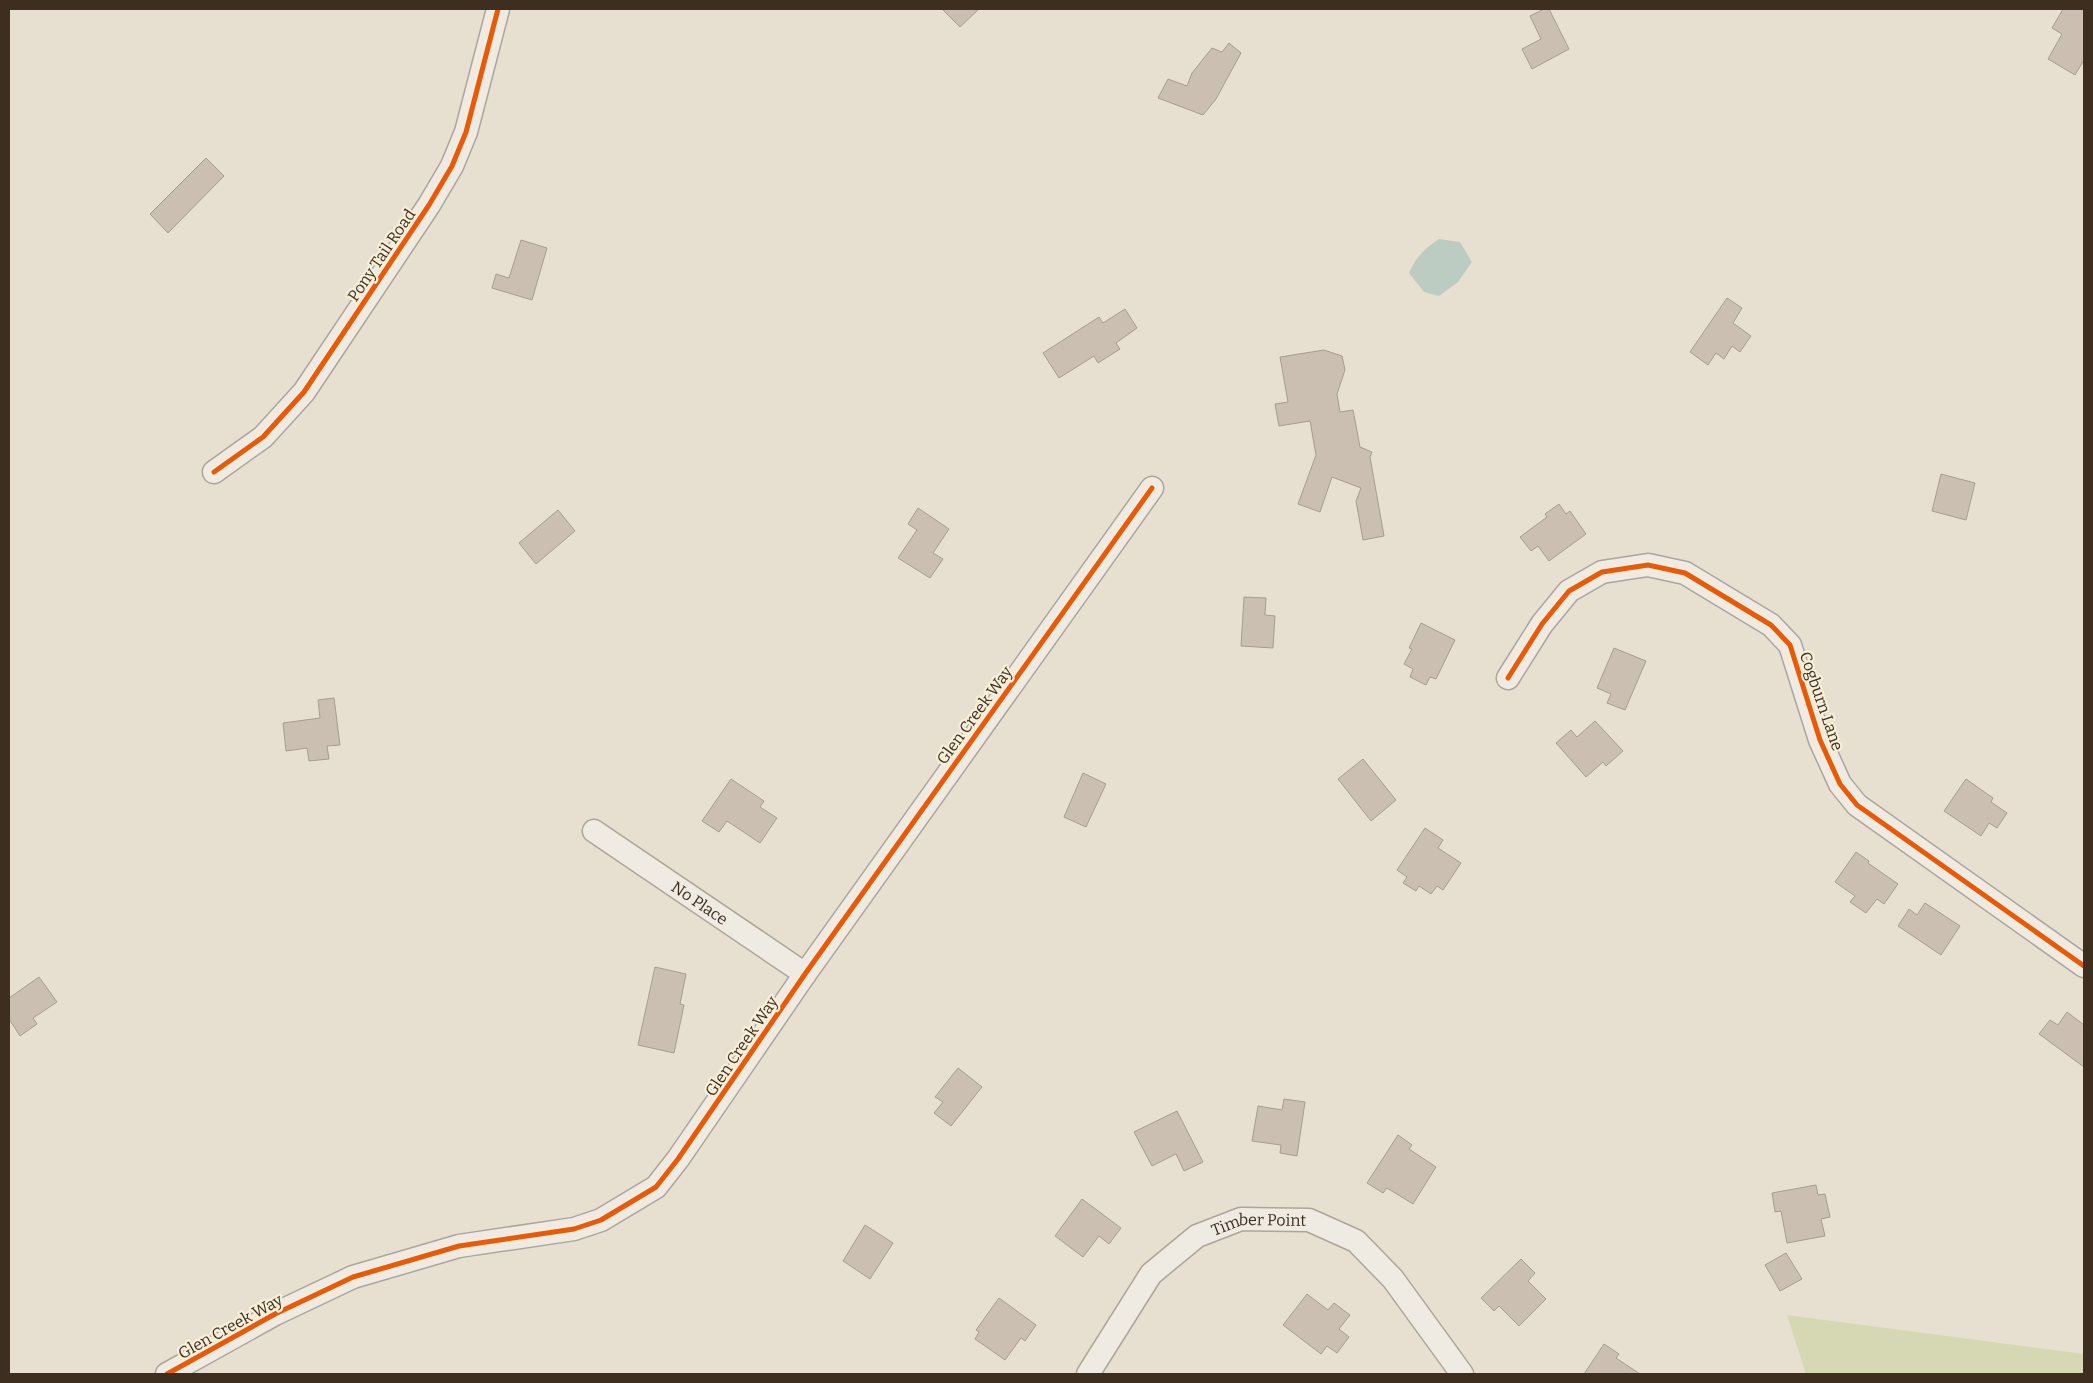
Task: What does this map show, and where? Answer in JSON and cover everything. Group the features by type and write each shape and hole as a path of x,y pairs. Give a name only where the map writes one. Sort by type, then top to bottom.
{"street":[{"name":"Pony Tail Road","path":"214,472 263,437 304,392 430,205 452,166 466,132 498,9"},
{"name":"Glen Creek Way","path":"167,1374 275,1314 352,1277 458,1246 574,1229 601,1220 630,1204 656,1186 678,1159 804,974 1152,488"},
{"name":"Cogburn Lane","path":"1508,678 1542,624 1569,591 1602,572 1638,566 1648,565 1685,573 1771,626 1790,645 1820,740 1840,784 1857,805 2084,966"},
{"name":"No Place","path":"594,831 804,974"},
{"name":"Timber Point","path":"1088,1374 1151,1274 1197,1236 1241,1219 1309,1220 1356,1241 1393,1279 1462,1374"}],"green space":[{"path":"1787,1315 2084,1354 2084,1374 1806,1374"}],"shaded area":[{"path":"1439,239 1460,242 1472,262 1458,282 1439,296 1424,292 1409,273 1421,254"}],"building":[{"path":"942,9 979,9 960,27"},
{"path":"1544,9 1549,9 1569,49 1532,69 1522,49 1541,39 1530,16"},
{"path":"2063,9 2084,9 2084,60 2075,75 2048,59 2062,34 2052,28"},
{"path":"1229,43 1241,53 1216,99 1203,115 1158,98 1168,79 1187,86 1192,73 1212,48 1222,52"},
{"path":"206,158 224,176 168,233 150,214"},
{"path":"521,240 547,248 532,300 492,288 496,274 509,278"},
{"path":"1727,298 1742,308 1733,323 1751,336 1740,352 1732,346 1724,359 1716,353 1708,365 1690,352"},
{"path":"1125,309 1137,328 1116,343 1120,349 1098,363 1094,356 1059,378 1043,353 1099,317 1103,323"},
{"path":"1324,350 1342,356 1345,370 1337,394 1340,412 1353,410 1360,447 1372,452 1370,457 1384,536 1363,540 1356,501 1361,488 1332,477 1320,512 1298,504 1316,455 1310,421 1279,426 1275,404 1288,402 1280,357"},
{"path":"1941,474 1975,483 1966,520 1932,511"},
{"path":"1559,504 1566,514 1570,511 1586,534 1549,561 1538,546 1531,551 1520,537 1547,517 1545,514"},
{"path":"918,508 949,529 933,553 943,559 930,578 898,558 917,530 908,524"},
{"path":"558,510 575,531 536,564 519,543"},
{"path":"1244,597 1266,598 1265,615 1275,616 1273,648 1241,646"},
{"path":"1421,623 1455,640 1436,679 1430,677 1426,685 1410,677 1413,669 1404,664 1412,649 1409,648"},
{"path":"1614,648 1646,661 1625,710 1607,703 1611,694 1597,688"},
{"path":"334,698 340,745 327,746 329,759 309,761 307,748 286,751 283,723 320,718 318,700"},
{"path":"1595,721 1623,751 1606,766 1603,762 1586,777 1556,743 1571,730 1577,737"},
{"path":"1363,759 1396,800 1371,821 1338,779"},
{"path":"1083,773 1106,784 1086,827 1064,817"},
{"path":"731,779 764,801 760,807 777,818 760,843 727,821 719,832 702,821"},
{"path":"1966,779 1993,798 1991,802 2007,813 1997,828 1989,823 1981,836 1944,811"},
{"path":"1425,828 1443,840 1438,848 1461,863 1443,890 1437,886 1431,894 1419,886 1416,891 1403,883 1407,877 1397,870"},
{"path":"1856,852 1898,884 1884,904 1877,899 1866,913 1850,902 1855,896 1835,882"},
{"path":"1925,903 1960,926 1941,955 1898,926 1909,909 1917,915"},
{"path":"655,967 686,974 680,1004 684,1005 674,1053 638,1045"},
{"path":"39,977 57,1002 33,1018 37,1024 20,1036 9,1019 9,998"},
{"path":"2067,1012 2084,1025 2084,1067 2039,1034 2050,1020 2058,1025"},
{"path":"958,1068 982,1087 951,1126 934,1113 943,1102 935,1097"},
{"path":"1284,1099 1305,1102 1297,1156 1280,1153 1281,1145 1252,1141 1258,1106 1282,1110"},
{"path":"1177,1111 1203,1162 1184,1171 1176,1154 1152,1166 1134,1132"},
{"path":"1398,1135 1412,1145 1409,1149 1436,1167 1413,1204 1387,1188 1383,1193 1367,1183"},
{"path":"1816,1185 1818,1195 1825,1194 1830,1217 1821,1219 1825,1236 1787,1243 1781,1211 1775,1212 1772,1193"},
{"path":"1082,1199 1121,1228 1109,1244 1099,1236 1083,1257 1055,1236"},
{"path":"865,1225 893,1243 870,1279 843,1261"},
{"path":"1786,1253 1802,1279 1780,1291 1765,1265"},
{"path":"1521,1259 1535,1273 1528,1281 1546,1299 1519,1326 1499,1306 1494,1311 1481,1298"},
{"path":"1307,1294 1328,1310 1334,1303 1350,1315 1339,1329 1349,1337 1337,1353 1327,1346 1321,1354 1283,1325"},
{"path":"999,1298 1036,1325 1025,1341 1021,1338 1005,1360 975,1339 979,1332 976,1330"},
{"path":"1604,1344 1619,1354 1616,1358 1640,1374 1584,1374"}],"cycle path":[{"path":"214,472 263,437 304,392 429,205 452,166 466,132 498,9"},
{"path":"167,1374 275,1314 353,1277 459,1246 574,1229 601,1220 656,1187 678,1159 805,974 1152,488"},
{"path":"1508,678 1542,624 1569,591 1602,572 1648,565 1685,573 1771,625 1790,645 1820,740 1840,784 1857,805 2084,966"}]}
